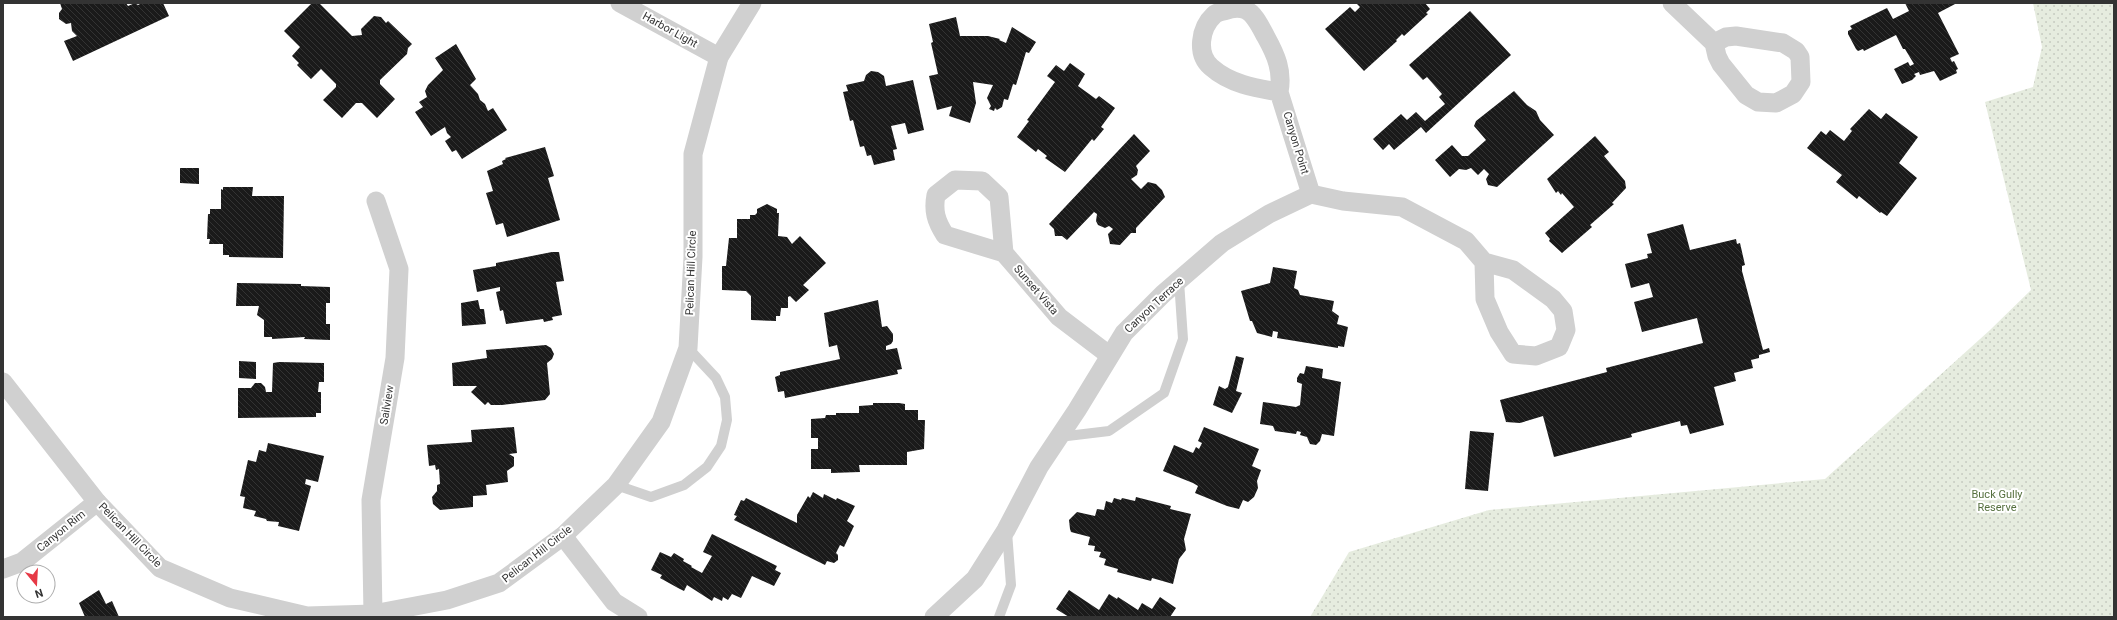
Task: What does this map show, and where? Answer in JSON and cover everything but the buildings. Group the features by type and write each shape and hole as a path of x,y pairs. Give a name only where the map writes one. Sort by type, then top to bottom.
{"street":[{"name":"Harbor Light","path":"620,3 719,57"},
{"name":"Pelican Hill Circle","path":"3,382 97,502 160,568 230,598 307,616 372,614 447,600 499,583 563,536 616,485 661,422 688,348 693,257 693,154 719,57 752,3"},
{"path":"1672,3 1714,43 1717,56 1721,64 1746,95 1758,102 1776,103 1786,99 1797,89 1801,82 1802,70 1800,57 1796,51 1787,44 1736,36 1726,37 1714,43"},
{"name":"Canyon Point","path":"1279,92 1253,88 1234,81 1210,67 1204,57 1201,42 1204,27 1214,14 1237,8 1246,10 1252,15 1272,48 1279,65 1282,79 1279,92 1311,194"},
{"path":"1311,194 1343,201 1402,207 1466,241 1484,262 1513,270 1553,300 1563,312 1566,330 1559,347 1536,356 1512,354 1499,332 1485,300 1484,262"},
{"name":"Canyon Terrace","path":"934,617 975,578 1006,530 1039,467 1124,333 1222,243 1269,214 1311,194"},
{"name":"Sailview","path":"372,614 371,500 395,358 399,269 376,201"},
{"name":"Sunset Vista","path":"1004,253 1058,317 1109,355"},
{"name":"Canyon Rim","path":"3,569 22,562 97,502"},
{"path":"563,536 614,602 638,617"}],"lane":[{"path":"1059,437 1109,431 1164,393 1183,339 1179,281"},
{"path":"616,485 651,497 684,485 707,467 721,446 727,420 725,397 716,378 688,348"},
{"path":"999,617 1011,585 1006,530"}],"green space":[{"name":"Buck Gully Reserve","path":"2033,3 2114,3 2114,617 1310,617 1349,552 1489,510 1825,479 1990,330 2031,290 1985,102 2033,87 2042,47"}]}
